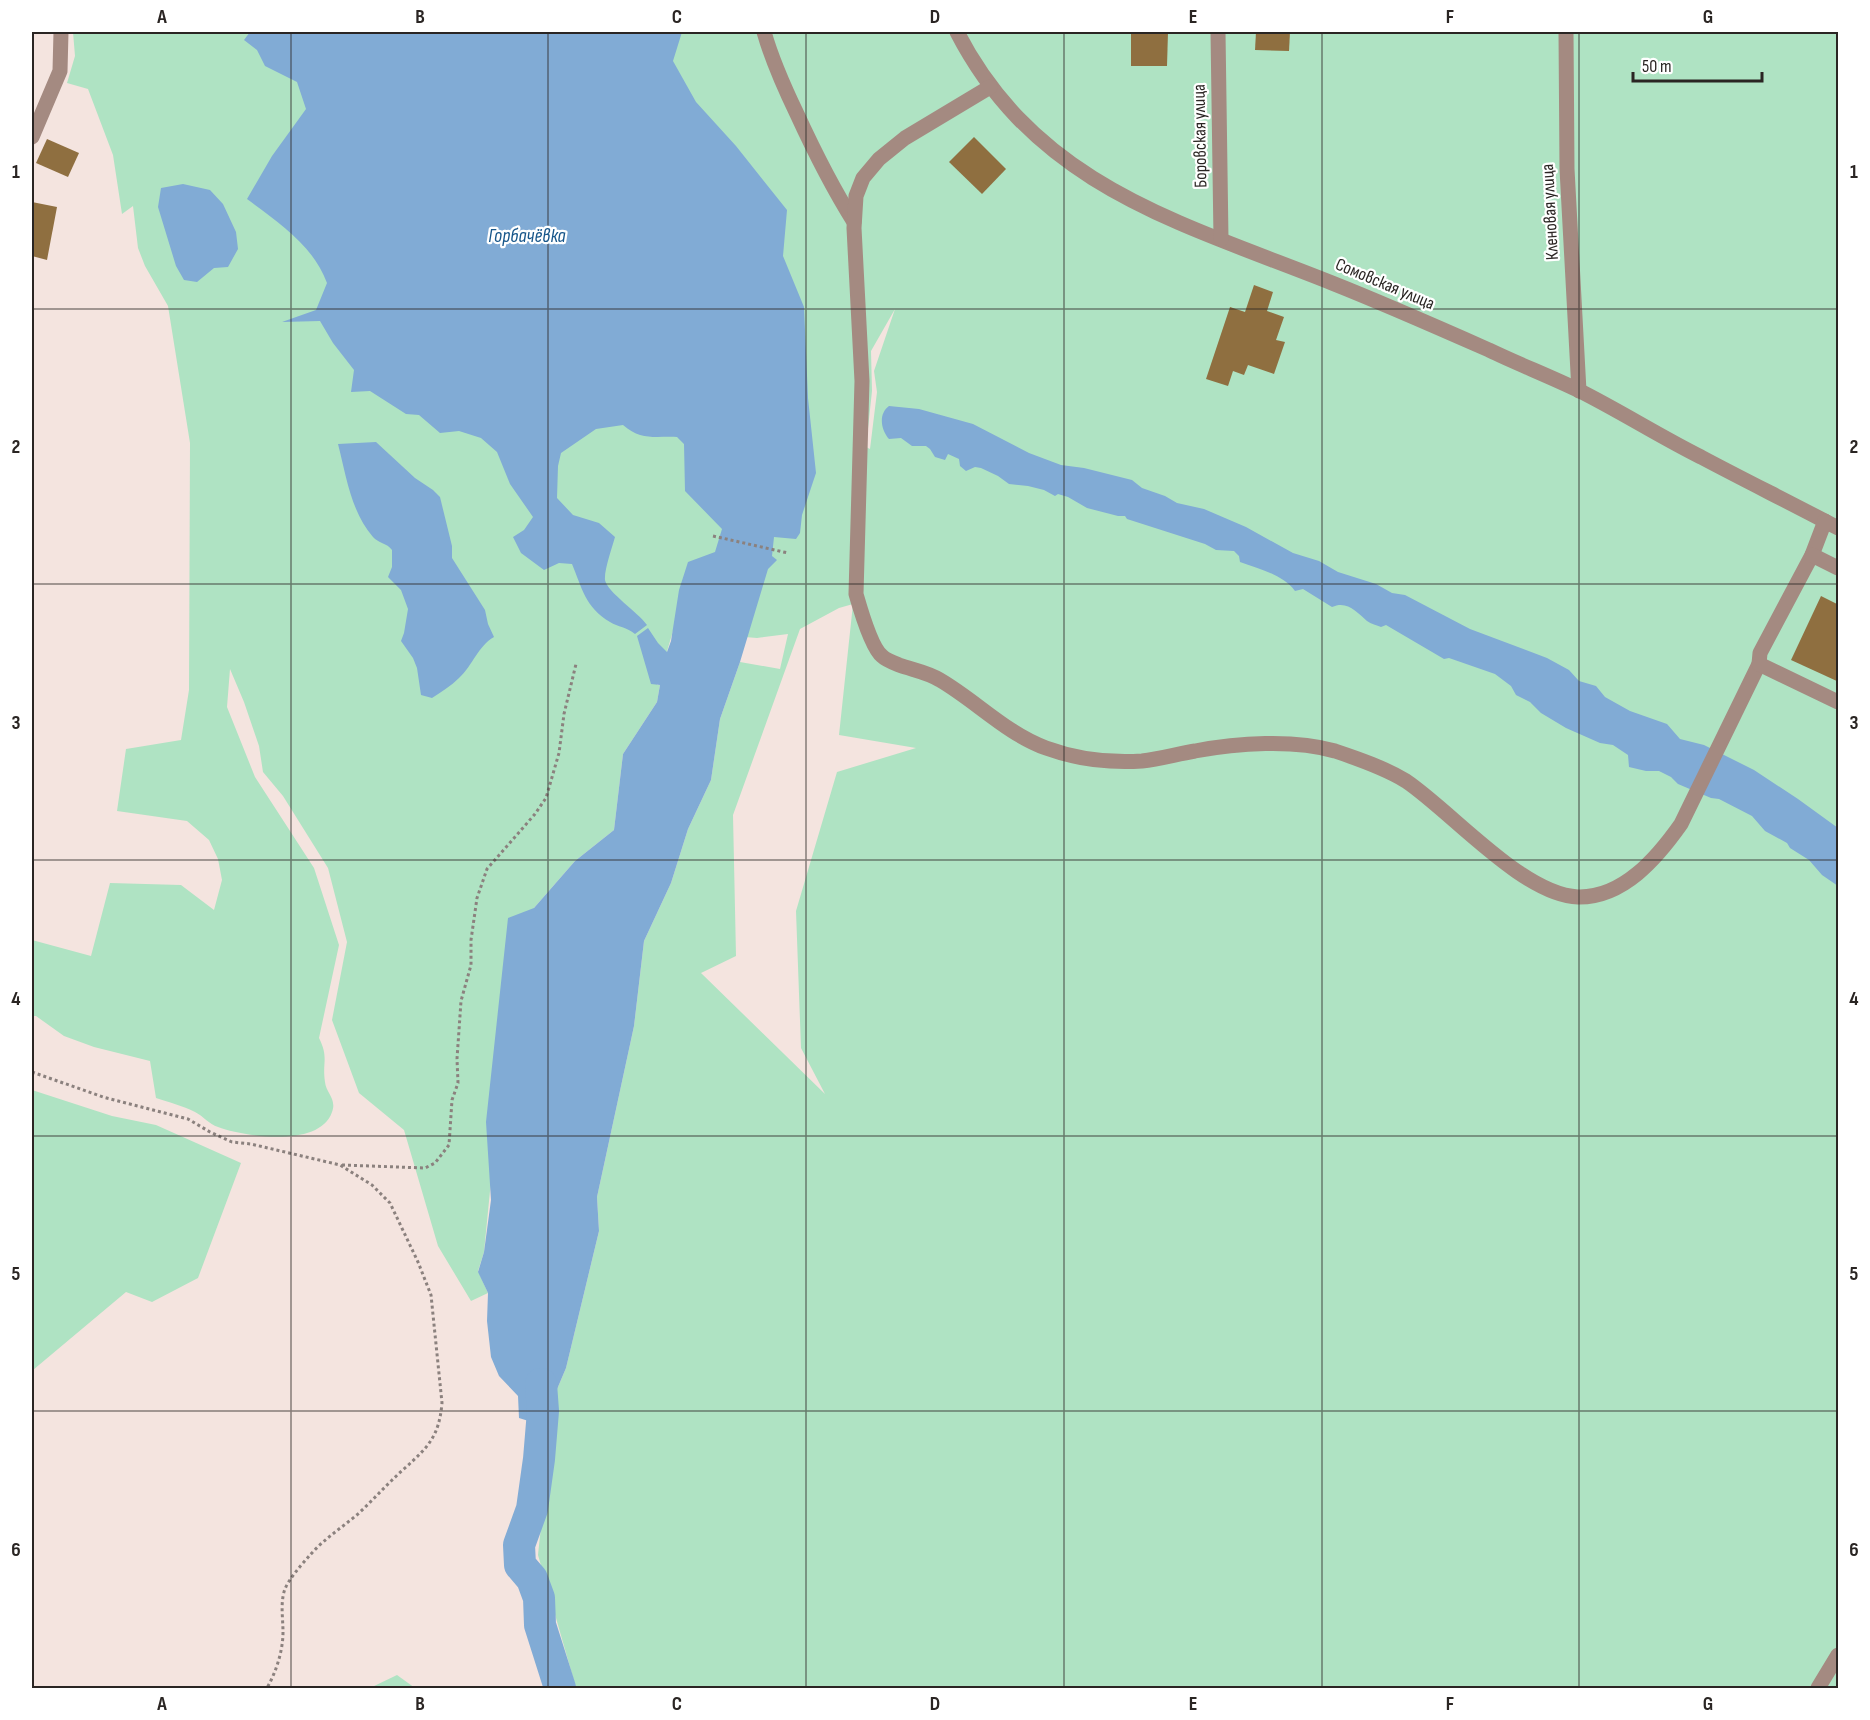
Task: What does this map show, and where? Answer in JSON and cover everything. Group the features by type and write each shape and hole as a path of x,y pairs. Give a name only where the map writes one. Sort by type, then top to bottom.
{"street":[{"path":"32,137 60,71 62,32"},
{"path":"764,32 778,73 806,135 827,177 854,222"},
{"name":"Сомовская улица","path":"957,32 990,87 1025,125 1051,149 1084,174 1142,207 1432,325 1579,390 1700,457 1832,524"},
{"name":"Боровская улица","path":"1218,32 1221,239"},
{"name":"Кленовая улица","path":"1566,32 1568,169 1579,390"},
{"path":"990,87 905,138 879,159 863,178 856,196 854,222 862,381 856,594 864,620 881,656 939,679 1024,737 1046,748 1083,757 1122,762 1246,744 1276,744 1331,750 1359,759 1406,781 1528,880 1577,897 1596,895 1621,885 1639,873 1671,839 1687,812 1759,664 1760,653 1812,555 1832,524"},
{"path":"1812,555 1839,568"},
{"path":"1759,664 1839,702"},
{"path":"1818,1689 1839,1655"}],"path":[{"path":"713,536 788,553"},
{"path":"32,1072 103,1097 188,1119 232,1142 251,1144 340,1165 425,1168 435,1163 449,1145 452,1100 458,1083 457,1059 461,1001 471,965 471,940 477,898 488,869 536,814 546,798 559,753 564,714 576,664"},
{"path":"267,1689 274,1676 281,1648 282,1602 287,1584 312,1552 379,1495 419,1457 429,1444 441,1420 442,1403 431,1294 390,1203 372,1185 340,1165"}],"green space":[{"path":"73,32 1838,32 1838,1688 576,1688 538,1555 555,1394 566,1368 599,1231 597,1197 634,1026 644,941 671,883 688,829 711,780 720,719 740,662 780,669 788,634 757,638 673,631 657,685 660,685 657,702 623,754 614,830 575,861 534,908 490,1191 484,1252 478,1271 488,1293 471,1301 438,1246 404,1130 359,1093 332,1020 347,942 328,868 283,796 263,772 259,746 230,669 227,707 255,777 314,868 339,945 319,1038 325,1055 324,1075 333,1103 332,1112 325,1123 313,1131 298,1135 263,1136 230,1131 212,1124 195,1112 156,1098 150,1061 94,1047 64,1036 36,1016 32,1016 32,940 91,956 110,883 181,885 214,910 222,880 218,859 209,840 187,821 117,811 126,749 181,740 189,690 190,443 168,306 145,266 138,248 133,206 122,214 113,155 88,89 67,83 75,56","holes":["895,309 874,371 877,392 870,449 866,447 872,391 871,351","853,604 839,735 916,748 837,772 796,911 801,1048 825,1094 701,973 736,956 733,815 800,629 839,608"]},
{"path":"32,1090 112,1116 156,1125 241,1163 198,1278 152,1302 126,1292 33,1370 32,1354"},
{"path":"397,1675 415,1688 370,1688"}],"water":[{"name":"Горбачёвка","path":"250,32 682,32 673,61 696,102 736,146 787,210 783,256 804,307 808,398 816,473 802,515 800,533 796,539 774,537 772,556 777,560 768,569 720,719 711,780 688,829 671,883 644,941 634,1026 597,1197 599,1231 566,1368 555,1394 551,1428 519,1418 518,1396 499,1376 491,1357 487,1321 488,1293 478,1272 484,1252 491,1200 486,1122 508,918 534,908 575,861 614,830 623,754 657,702 660,685 651,684 637,636 648,628 667,652 671,641 679,590 688,562 715,552 722,529 685,491 684,444 677,437 642,436 623,425 596,429 561,453 558,466 557,498 573,515 599,523 615,537 605,580 611,590 647,625 635,634 610,622 595,610 585,596 572,564 559,563 544,570 521,553 513,537 524,530 533,517 510,484 497,452 481,438 459,431 440,433 419,415 406,414 370,391 351,392 354,370 333,343 320,321 282,322 316,310 327,283 321,269 304,246 247,199 272,156 306,109 297,82 265,66 257,50 244,40"},
{"path":"183,184 210,190 223,204 236,232 238,249 228,267 214,268 197,282 184,280 176,266 158,207 161,188"},
{"path":"889,406 919,409 973,424 1029,453 1061,465 1084,468 1132,480 1142,488 1177,503 1204,509 1246,527 1293,553 1319,561 1338,572 1376,584 1392,593 1405,595 1470,629 1547,658 1569,670 1579,681 1596,686 1605,697 1630,711 1667,724 1680,739 1704,745 1754,770 1838,828 1838,886 1822,875 1809,860 1790,848 1787,843 1765,831 1752,816 1719,799 1711,798 1678,784 1671,777 1659,771 1629,767 1628,755 1613,745 1600,743 1566,728 1541,713 1530,702 1516,695 1511,686 1495,674 1449,658 1444,659 1386,625 1381,627 1369,622 1347,606 1332,607 1303,589 1295,591 1277,576 1240,562 1239,556 1234,551 1216,550 1205,544 1127,519 1125,516 1087,508 1058,494 1055,496 1044,490 1009,484 981,468 975,467 966,471 960,466 959,459 948,454 945,460 935,457 926,446 912,446 901,438 889,439 884,431 882,418"},
{"path":"376,442 415,478 440,497 452,546 452,558 485,610 494,637 484,645 459,678 432,698 421,695 417,668 401,641 408,609 401,590 388,577 392,567 392,550 373,537 359,516 350,493 338,444"}],"building":[{"path":"1131,32 1168,32 1167,66 1131,66"},
{"path":"1256,32 1290,32 1289,51 1255,50"},
{"path":"974,137 1006,169 982,194 949,162"},
{"path":"47,139 79,153 68,177 36,163"},
{"path":"32,202 57,207 47,260 32,256"},
{"path":"1254,285 1273,292 1267,311 1284,317 1276,340 1285,342 1274,374 1248,365 1244,375 1233,371 1228,386 1206,379 1230,307 1245,312"},
{"path":"1821,596 1839,605 1839,682 1791,660"}],"waterway":[{"path":"541,1384 543,1411 539,1459 532,1509 519,1545 520,1565 532,1579 539,1598 540,1625 560,1688"}]}
